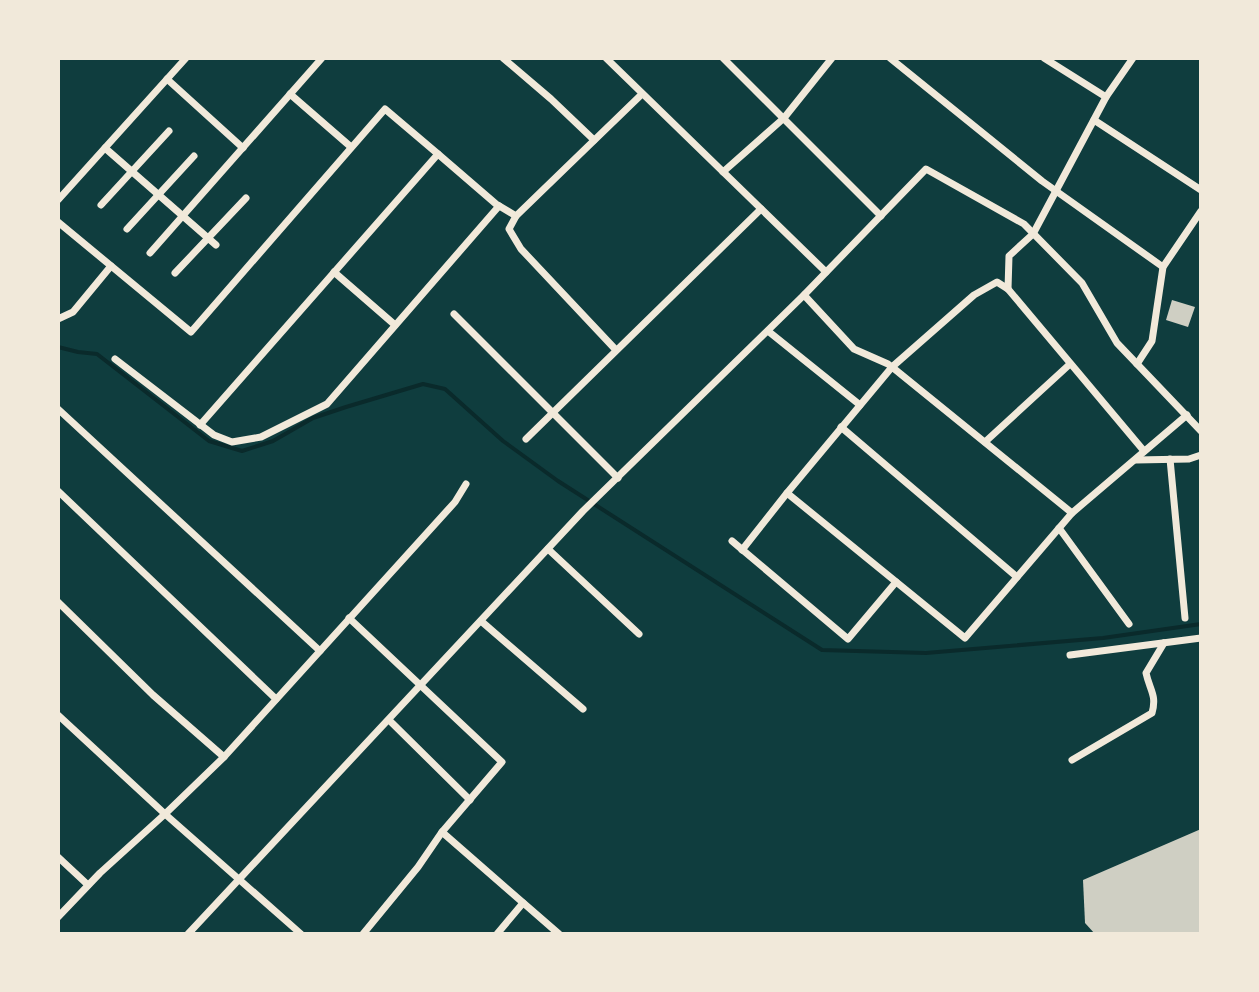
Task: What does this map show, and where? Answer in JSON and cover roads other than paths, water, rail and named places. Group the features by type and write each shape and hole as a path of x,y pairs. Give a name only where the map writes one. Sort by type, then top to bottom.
{"street":[{"path":"58,200 186,58"},
{"path":"150,253 322,58"},
{"path":"503,58 594,140"},
{"path":"606,58 826,272"},
{"path":"723,58 881,216"},
{"path":"723,172 784,118 832,58"},
{"path":"890,58 1057,192 1163,267"},
{"path":"1044,58 1106,97"},
{"path":"1008,289 1009,256 1033,234 1106,97 1133,58"},
{"path":"167,79 243,148"},
{"path":"290,94 351,147"},
{"path":"616,350 521,249 509,229 516,216 642,94"},
{"path":"58,222 191,332 385,109 499,206 516,216"},
{"path":"1094,120 1201,190"},
{"path":"101,205 169,131"},
{"path":"105,148 216,245"},
{"path":"200,425 438,154"},
{"path":"127,229 194,156"},
{"path":"188,934 596,499 804,295 926,169 1024,224 1082,283 1117,343 1201,431"},
{"path":"175,273 246,198"},
{"path":"115,359 214,435 232,442 261,437 327,404 499,206"},
{"path":"526,439 761,209"},
{"path":"1137,364 1152,341 1163,267 1201,211"},
{"path":"58,319 73,312 111,266"},
{"path":"334,272 395,325"},
{"path":"742,550 892,367 974,295 997,282 1008,289 1144,451"},
{"path":"804,295 854,349 892,367 1072,513"},
{"path":"454,314 618,478"},
{"path":"768,331 860,405"},
{"path":"985,442 1070,364"},
{"path":"58,409 320,651"},
{"path":"787,493 965,638 1072,513 1187,415"},
{"path":"841,427 1017,577"},
{"path":"1134,460 1189,459 1201,455"},
{"path":"1170,459 1185,618"},
{"path":"58,917 224,757 455,502 466,484"},
{"path":"58,491 276,699"},
{"path":"1059,528 1129,624"},
{"path":"732,541 848,639 896,582"},
{"path":"548,549 639,634"},
{"path":"58,602 153,695 224,757"},
{"path":"349,618 502,762 442,832 418,867 363,934"},
{"path":"481,621 583,709"},
{"path":"1070,655 1201,638"},
{"path":"1072,760 1152,713 1155,699 1146,673 1164,643"},
{"path":"58,715 301,934"},
{"path":"389,720 470,800"},
{"path":"442,832 559,934"},
{"path":"58,857 88,885"},
{"path":"497,934 523,903"}],"waterway":[{"path":"58,347 97,354 209,441 242,451 273,441 313,418 346,407 423,384 445,389 503,441 558,481 822,650 926,653 1103,638 1201,624"}]}
